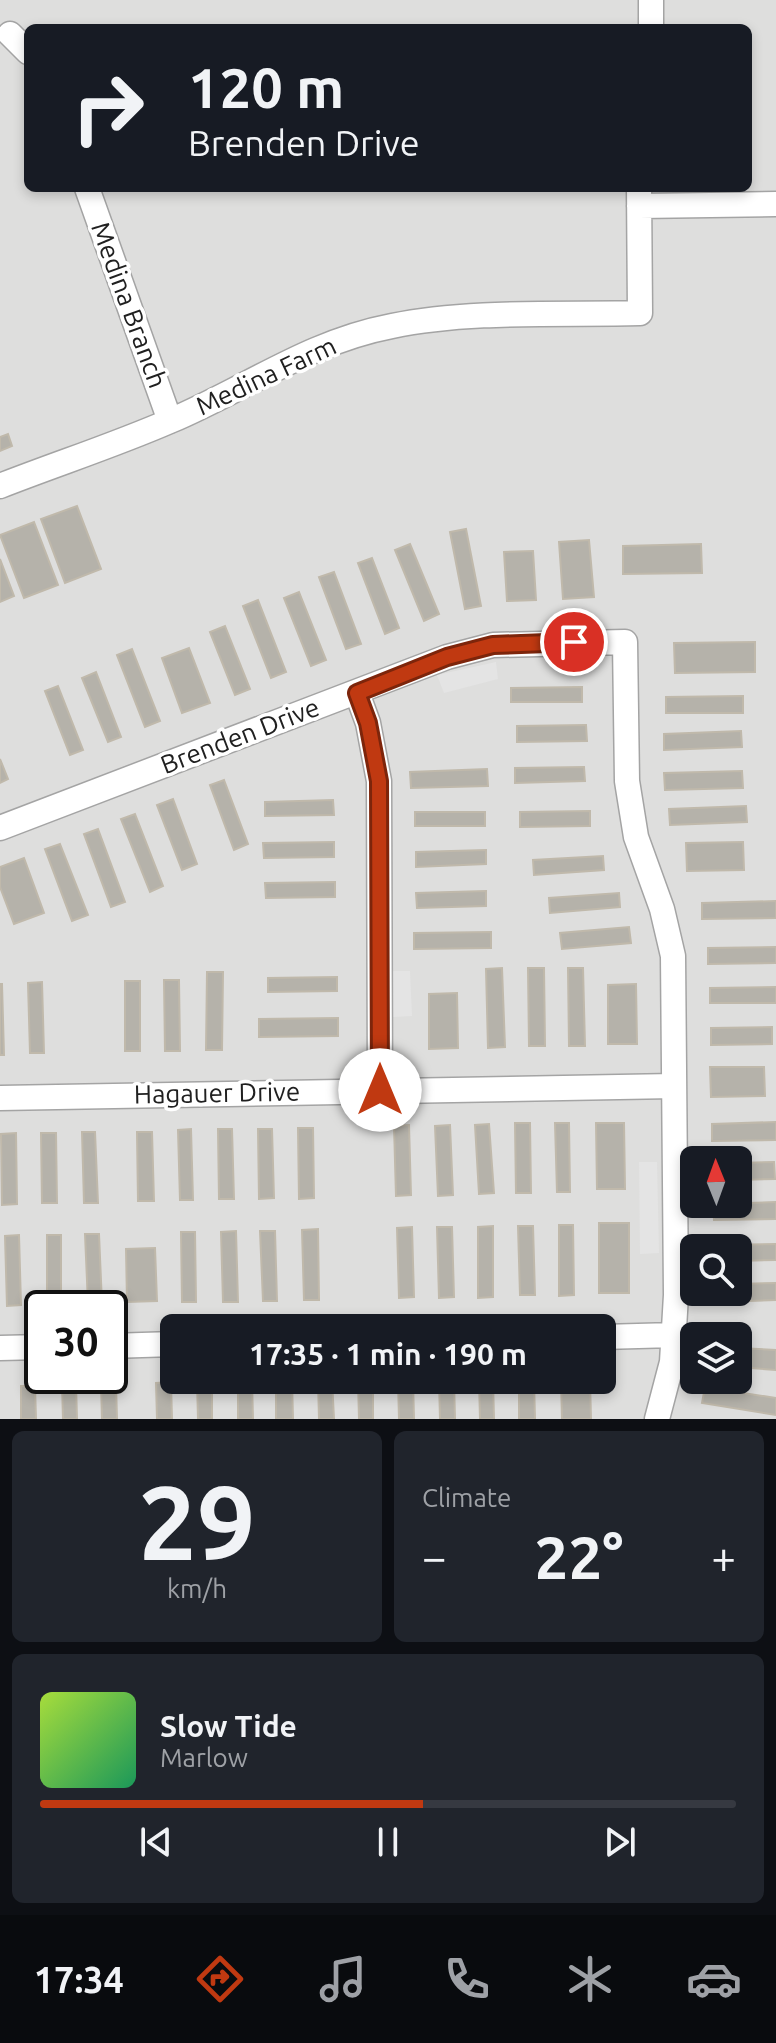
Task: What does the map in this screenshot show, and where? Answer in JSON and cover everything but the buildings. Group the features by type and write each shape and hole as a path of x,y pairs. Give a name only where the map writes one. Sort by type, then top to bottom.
{"street":[{"path":"651,0 651,24"},
{"path":"10,34 24,48"},
{"name":"Medina Branch","path":"88,192 170,421"},
{"path":"639,197 776,204"},
{"name":"Medina Farm","path":"0,486 170,421 283,363 335,342 392,326 465,318 640,313 639,197"},
{"name":"Brenden Drive","path":"0,828 447,657 493,645 625,642 627,781 631,809 636,837 662,909 673,956 674,1086"},
{"path":"357,693 368,723 379,781 380,1090"},
{"path":"657,1419 672,1362 674,1335 674,1086"},
{"name":"Hagauer Drive","path":"0,1098 674,1086"},
{"path":"616,1337 674,1335"},
{"path":"128,1345 160,1344"},
{"path":"0,1348 24,1347"}],"shaded area":[{"path":"0,0 776,0 776,1419 0,1419"},
{"path":"496,662 498,679 444,693 437,675"},
{"path":"392,971 410,971 412,1016 393,1017"},
{"path":"639,1162 657,1162 659,1253 640,1254"}],"route":[{"path":"380,1090 379,781 368,723 357,693 447,657 493,645 574,642"}]}
